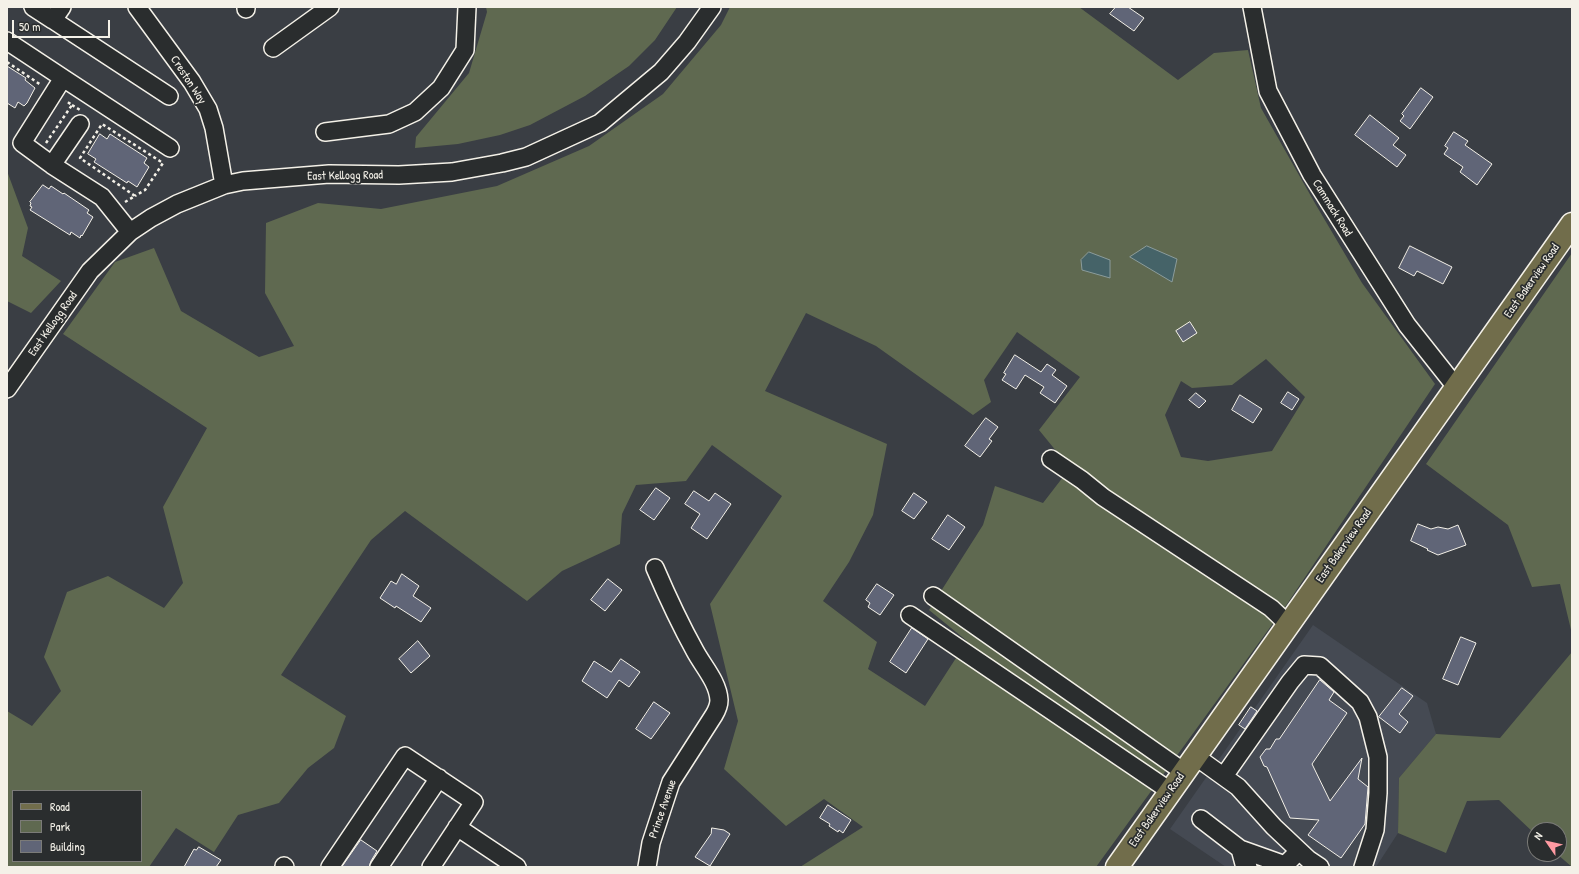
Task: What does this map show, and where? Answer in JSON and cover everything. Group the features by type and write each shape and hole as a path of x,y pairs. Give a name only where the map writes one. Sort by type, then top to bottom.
{"main road":[{"name":"East Bakerview Road","path":"1117,867 1572,224"}],"street":[{"path":"33,7 58,14 169,96"},
{"name":"Creston Way","path":"137,7 192,82 208,109 214,128 224,185"},
{"path":"273,48 330,7"},
{"path":"325,132 390,124 415,112 441,88 465,50 467,7"},
{"name":"East Kellogg Road","path":"7,389 90,271 130,232 151,218 177,204 224,185 257,179 329,174 399,175 452,172 526,157 600,123 661,72 687,42 712,7"},
{"name":"Cammack Road","path":"1252,7 1268,91 1312,175 1406,325 1456,387"},
{"path":"7,41 170,148"},
{"path":"63,78 22,143 52,165 102,197 130,232"},
{"path":"52,165 80,124"},
{"path":"1051,459 1082,480 1103,497 1271,608 1289,625"},
{"name":"Prince Avenue","path":"647,867 651,843 671,782 719,707 719,699 713,681 671,604 655,568"},
{"path":"933,596 1189,764 1224,776 1238,787 1274,828 1299,851 1320,867"},
{"path":"910,615 1170,791"},
{"path":"1224,776 1290,682 1304,665 1320,666 1360,702 1368,717 1378,757 1378,793 1375,830 1363,867"},
{"path":"330,867 405,756 474,802 431,867"},
{"path":"380,867 439,778"},
{"path":"1201,819 1240,848 1285,866 1299,851"},
{"path":"457,827 517,867"},
{"path":"1240,848 1244,864 1248,867"}],"path":[{"path":"80,158 102,124 163,163 145,190 135,196"}],"shaded area":[{"path":"1313,625 1427,703 1436,734 1399,778 1398,833 1376,867 1226,867 1170,829"}],"green space":[{"path":"486,7 677,7 655,40 629,66 585,96 530,125 500,135 458,144 415,148 416,137 469,73 487,12"},
{"path":"730,7 1079,7 1178,80 1214,53 1248,50 1261,108 1362,283 1435,384 1287,604 1096,867 800,867 863,827 824,799 786,826 724,769 738,721 710,604 782,496 712,445 686,481 636,485 622,514 620,544 562,571 527,601 405,511 371,540 281,675 346,716 334,748 308,768 279,803 238,815 214,852 176,828 149,867 7,867 7,711 32,726 61,691 44,657 67,592 108,576 164,608 183,583 163,507 207,428 63,334 115,262 154,248 181,311 259,357 294,346 265,293 266,223 318,203 381,209 497,186 589,146 663,94 721,25","holes":["806,313 876,346 973,415 991,402 984,380 1017,332 1080,377 1039,430 1070,468 1043,503 995,486 983,525 929,610 967,641 925,706 868,669 877,642 823,601 849,562 873,515 887,444 765,391","1266,359 1305,397 1272,451 1208,461 1181,457 1165,415 1181,381 1192,388 1232,385"]},
{"path":"7,171 28,228 22,256 61,281 31,313 7,301"},
{"path":"1572,253 1572,634 1560,584 1532,587 1508,525 1426,464"},
{"path":"1572,652 1572,867 1566,862 1567,822 1527,822 1527,826 1499,800 1467,801 1446,853 1398,833 1399,778 1436,734 1500,738"}],"water":[{"path":"1147,246 1177,259 1172,282 1130,257"},
{"path":"1089,252 1110,260 1110,278 1082,270 1081,260"}],"building":[{"path":"1116,7 1128,7 1144,18 1134,31 1110,14"},
{"path":"7,66 26,78 25,80 35,88 24,106 18,102 15,108 7,103"},
{"path":"1421,88 1433,97 1410,129 1400,121 1404,116 1402,114"},
{"path":"1370,115 1399,138 1393,145 1406,155 1397,167 1355,135"},
{"path":"1454,132 1468,141 1465,145 1492,164 1477,185 1460,172 1463,167 1444,154 1448,148 1445,146"},
{"path":"100,134 107,139 110,134 147,158 144,163 149,167 137,187 128,181 127,183 94,162 96,159 88,154"},
{"path":"43,185 49,189 51,186 63,194 64,193 89,210 87,213 93,217 80,238 71,232 70,235 30,210 32,207 30,206 30,202"},
{"path":"1410,246 1452,267 1443,284 1417,271 1414,276 1399,268"},
{"path":"1190,322 1197,333 1183,342 1176,331"},
{"path":"1015,355 1041,372 1047,364 1056,370 1052,375 1067,386 1055,403 1040,393 1044,387 1025,375 1016,389 1002,380 1006,374 1004,373"},
{"path":"1288,392 1299,399 1292,410 1281,403"},
{"path":"1196,393 1206,401 1199,408 1189,400"},
{"path":"1240,395 1262,409 1253,423 1232,410"},
{"path":"986,418 998,427 989,439 992,441 980,457 965,446"},
{"path":"656,488 670,498 654,520 640,510"},
{"path":"694,491 709,501 715,493 731,504 707,539 691,528 700,514 685,504"},
{"path":"914,493 927,502 914,519 902,511"},
{"path":"948,515 965,527 949,550 932,539"},
{"path":"1418,524 1431,529 1438,527 1448,529 1458,525 1466,545 1438,555 1411,541"},
{"path":"402,574 419,586 413,596 431,608 421,622 380,598 391,581 396,584"},
{"path":"608,579 622,590 605,611 591,600"},
{"path":"877,584 894,595 880,615 868,607 870,603 866,600"},
{"path":"912,628 928,639 906,673 890,662"},
{"path":"1461,637 1476,643 1458,685 1443,679"},
{"path":"418,641 430,656 411,673 399,659"},
{"path":"621,659 640,672 629,687 619,680 607,698 582,681 594,661 611,672"},
{"path":"1320,680 1334,692 1329,700 1347,713 1312,764 1330,801 1362,758 1358,779 1368,787 1365,824 1341,858 1308,835 1319,820 1290,818 1267,767 1264,766 1260,757 1266,749 1270,749 1276,739 1279,739"},
{"path":"1402,688 1413,696 1399,714 1408,722 1400,733 1379,717"},
{"path":"654,702 670,713 651,739 636,729"},
{"path":"1251,707 1257,711 1245,729 1239,725"},
{"path":"828,805 851,820 843,833 839,830 838,832 829,826 830,824 820,818"},
{"path":"712,828 724,830 730,834 710,866 695,857 711,834"},
{"path":"361,840 377,851 369,867 342,867"},
{"path":"199,847 221,860 216,867 184,867 194,849 196,850"}]}
